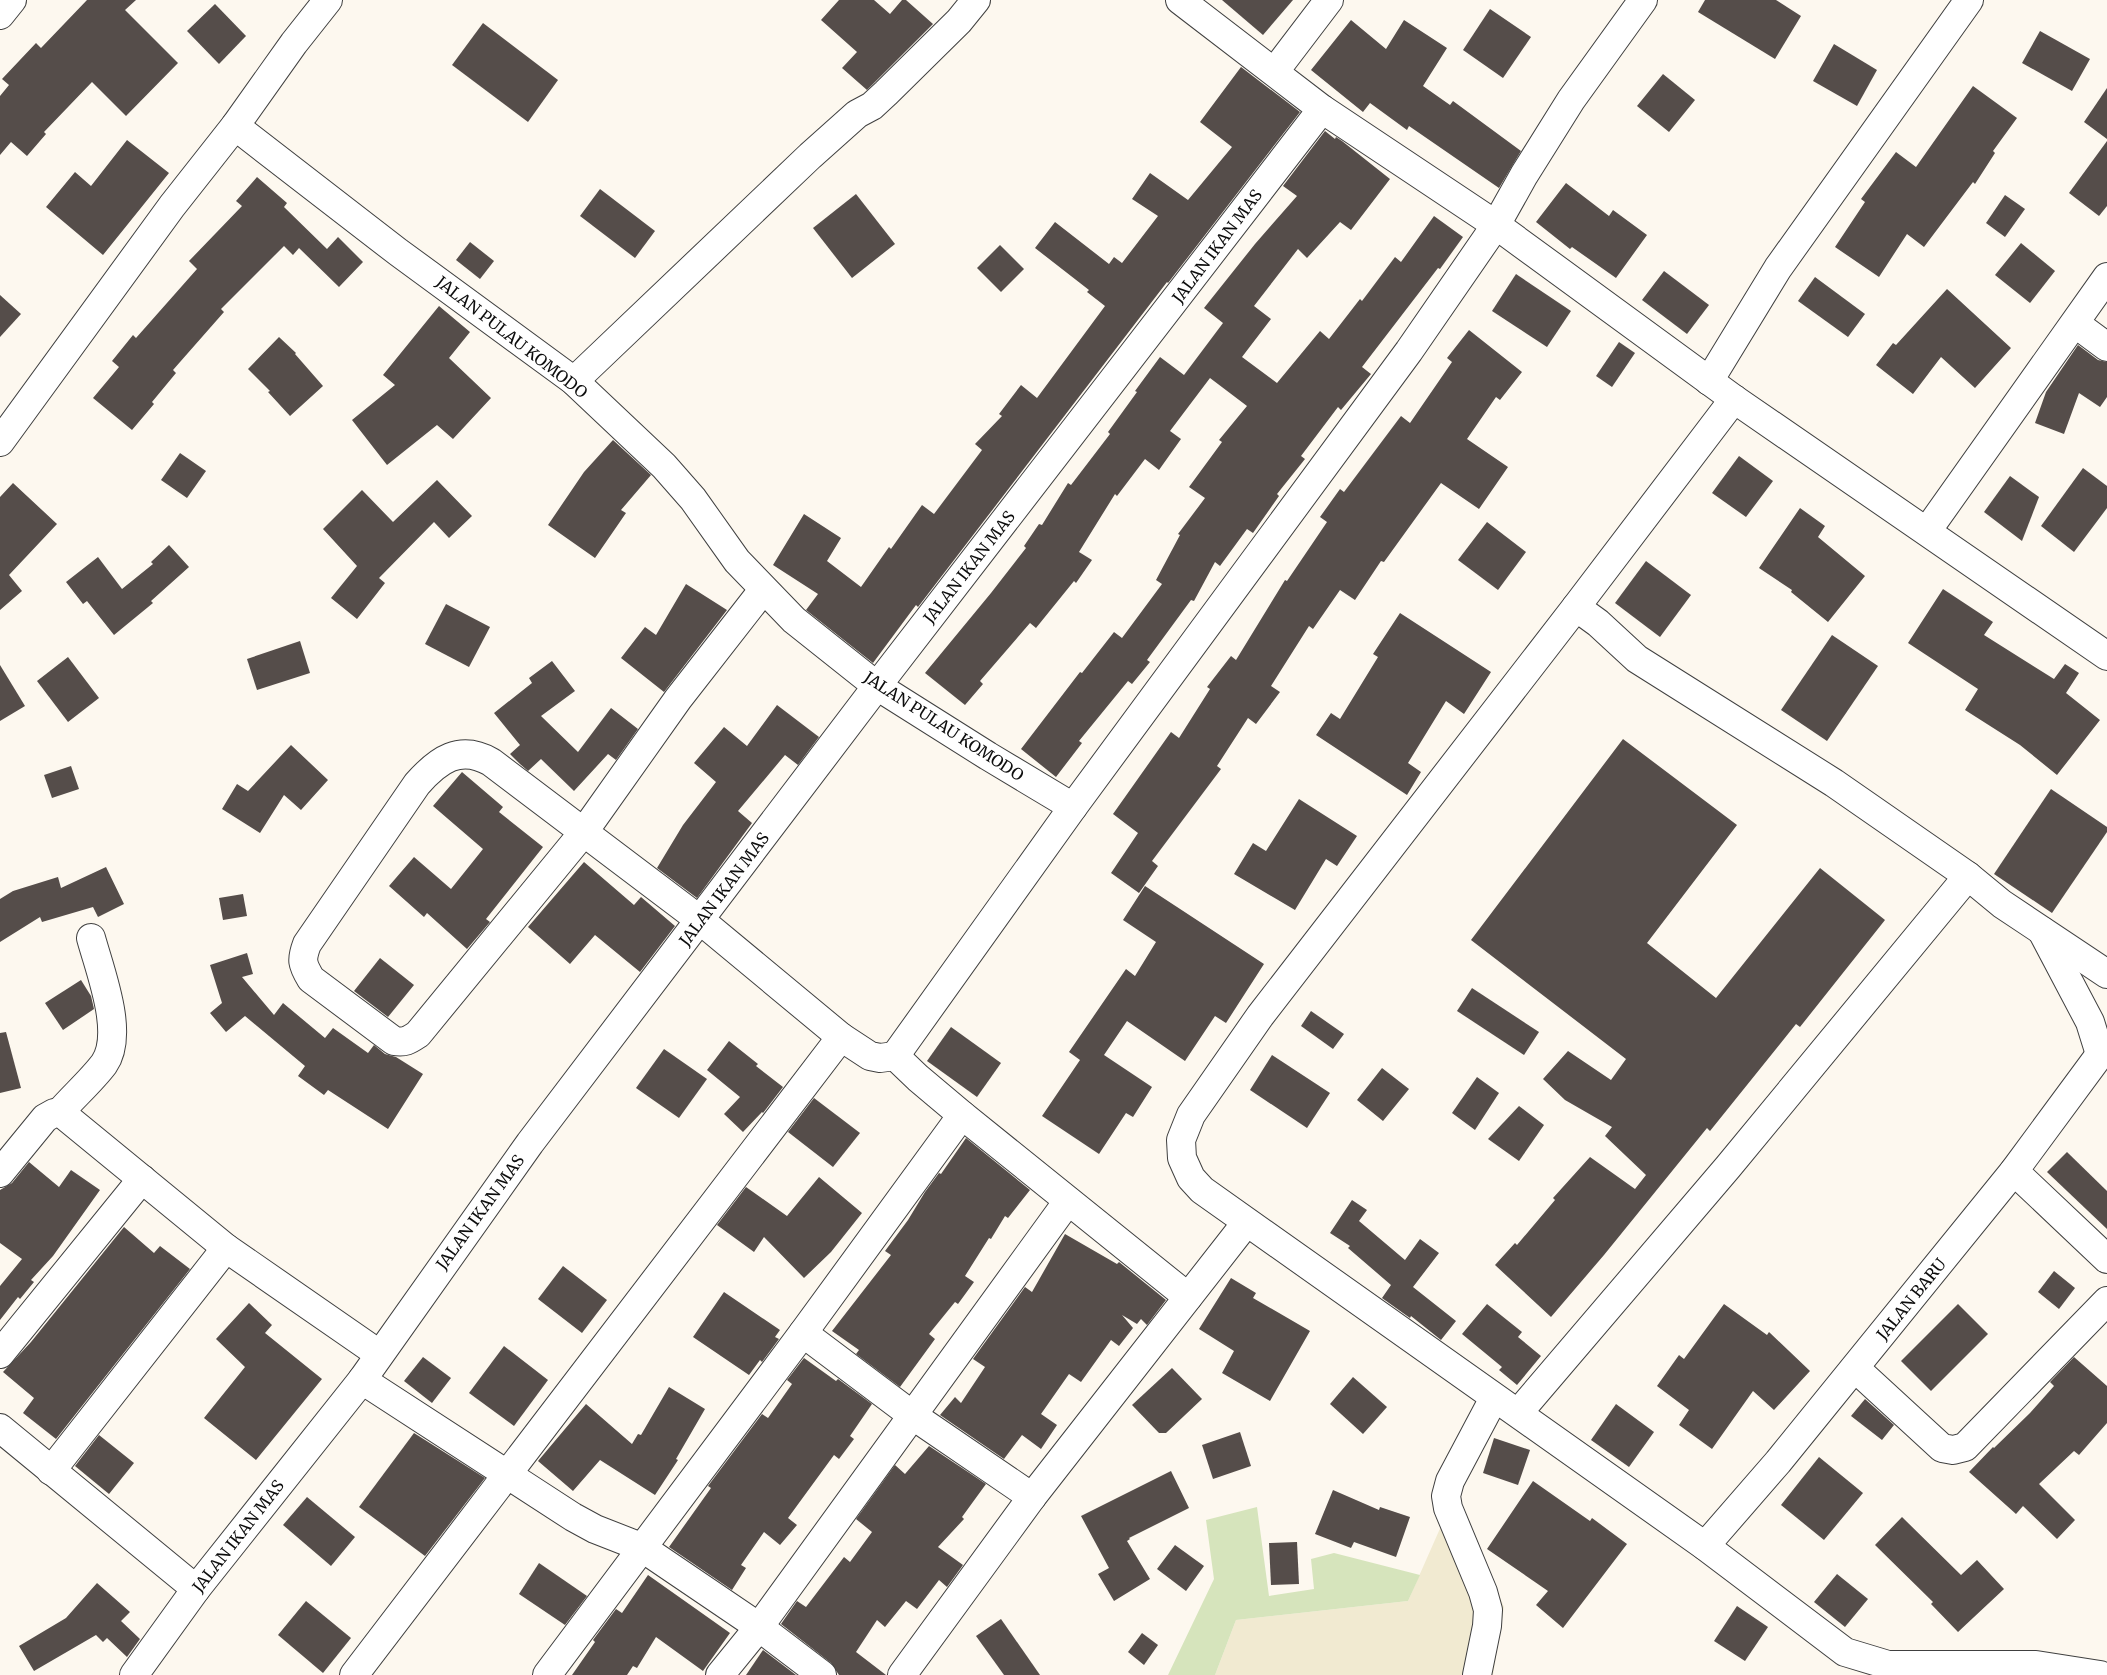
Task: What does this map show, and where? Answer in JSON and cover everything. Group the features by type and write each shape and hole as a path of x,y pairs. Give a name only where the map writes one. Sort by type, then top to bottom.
{"street":[{"path":"0,15 12,0"},
{"path":"0,442 172,206 235,126 294,43 328,0"},
{"path":"574,382 810,156 857,114 872,106 886,94 959,21 976,0"},
{"path":"1180,0 1275,71 1322,109 1496,226 1734,399 2107,656"},
{"path":"1275,71 1329,0"},
{"path":"763,590 678,699 583,833 418,1034 402,1043 394,1040 311,979 302,965 302,955 307,944 411,792 430,769 446,759 465,753 478,755 491,762 583,833 700,920 841,1037 870,1056 880,1058 896,1056 1073,807 1409,351 1496,226 1524,175 1571,100 1643,0"},
{"path":"1709,381 1778,268 1970,0"},
{"name":"JALAN IKAN MAS","path":"134,1675 196,1589 362,1380 530,1143 877,686 1322,109"},
{"name":"JALAN PULAU KOMODO","path":"235,126 398,252 574,382 693,498 737,561 794,620 877,686 1073,807"},
{"path":"1927,532 2076,324 2107,277"},
{"path":"2076,324 2107,347"},
{"path":"1734,399 1260,1016 1191,1115 1182,1140 1182,1158 1192,1178 1202,1190 1246,1223 1494,1398 1519,1412 1705,1546 1845,1652 1888,1665 2036,1665 2100,1675"},
{"path":"1576,607 1598,622 1637,659 1834,783 1968,876 2002,904 2107,974"},
{"path":"1519,1412 1728,1167 1968,876"},
{"path":"2042,931 2103,1049"},
{"path":"0,1173 45,1118 60,1112 104,1064 111,1050 112,1022 91,938"},
{"path":"354,1675 841,1037"},
{"name":"JALAN BARU","path":"1705,1546 1778,1462 2014,1171 2103,1049"},
{"path":"896,1056 918,1078 962,1115 1188,1297"},
{"path":"60,1112 226,1248 379,1354"},
{"path":"547,1675 803,1333 962,1115"},
{"path":"2014,1171 2107,1258"},
{"path":"0,1354 142,1179"},
{"path":"720,1675 759,1627 1068,1201"},
{"path":"902,1675 1032,1497 1246,1223"},
{"path":"51,1471 226,1248"},
{"path":"1855,1368 1942,1448 1953,1450 1965,1447 2107,1301"},
{"path":"803,1333 912,1416 1032,1497"},
{"path":"362,1380 588,1525 641,1547 759,1627 822,1675"},
{"path":"1477,1675 1488,1626 1488,1610 1483,1592 1448,1508 1446,1496 1450,1481 1494,1398"},
{"path":"0,1428 196,1589"}],"shaded area":[{"path":"1442,1524 1471,1530 1504,1607 1493,1675 1215,1675 1236,1620 1408,1601"}],"green space":[{"path":"1257,1507 1269,1596 1314,1589 1311,1559 1334,1553 1420,1575 1408,1601 1236,1620 1215,1675 1168,1675 1214,1579 1206,1520"}],"building":[{"path":"87,0 136,0 125,10 178,63 126,116 92,82 44,132 46,134 27,156 11,142 0,155 0,96 9,85 2,79 36,43 41,48"},
{"path":"839,0 874,0 890,14 902,0 906,0 933,24 867,90 842,68 857,52 821,20"},
{"path":"1222,0 1293,0 1263,35"},
{"path":"1705,0 1776,0 1801,16 1775,59 1698,12"},
{"path":"215,4 246,36 219,64 187,31"},
{"path":"1490,9 1531,37 1503,78 1463,50"},
{"path":"1351,20 1386,49 1404,20 1447,48 1423,86 1450,105 1453,101 1521,151 1499,188 1409,126 1407,130 1370,103 1363,112 1311,70"},
{"path":"483,23 558,80 528,122 452,65"},
{"path":"2040,31 2090,59 2072,91 2022,63"},
{"path":"1834,44 1877,70 1857,106 1813,81"},
{"path":"1241,67 1300,112 918,607 916,605 873,663 806,610 818,594 773,565 804,514 841,538 827,561 861,587 922,505 934,514 982,450 975,444 1002,416 999,414 1021,385 1037,398 1105,306 1087,292 1089,290 1035,248 1055,222 1109,264 1114,257 1122,263 1158,216 1132,199 1150,173 1188,200 1232,147 1200,122"},
{"path":"1663,74 1695,100 1669,132 1637,106"},
{"path":"1973,86 2017,118 1993,151 1995,153 1975,184 1973,182 1924,247 1907,234 1879,277 1835,247 1865,202 1861,199 1896,152 1916,167"},
{"path":"2107,88 2107,139 2084,122"},
{"path":"1325,131 1335,139 1336,137 1342,141 1390,179 1351,230 1340,222 1307,258 1298,249 1254,306 1271,319 1242,357 1277,383 1320,331 1329,339 1360,299 1362,301 1395,257 1401,262 1434,216 1463,237 1362,367 1371,374 1341,410 1338,407 1301,456 1305,459 1277,494 1279,496 1253,533 1247,529 1220,566 1215,562 1194,601 1191,600 1147,660 1150,662 1132,684 1128,681 1079,741 1082,743 1056,777 1021,749 1080,672 1082,673 1114,632 1122,638 1162,584 1156,580 1180,535 1178,534 1205,498 1189,487 1222,442 1219,440 1247,406 1210,378 1170,431 1181,439 1159,470 1145,459 1117,496 1115,494 1079,552 1092,560 1076,583 1074,581 1036,628 1030,623 980,681 983,684 965,705 925,673 1026,548 1024,546 1039,524 1042,525 1068,483 1071,485 1110,434 1108,432 1160,357 1184,375 1223,323 1204,308 1255,244 1297,196 1283,186"},
{"path":"127,140 169,173 103,255 46,207 75,172 91,186"},
{"path":"2107,141 2107,206 2099,216 2069,193"},
{"path":"257,177 287,203 284,207 327,249 338,237 363,262 339,287 299,248 293,255 284,246 221,309 224,312 173,370 176,373 152,402 154,404 132,430 93,398 119,367 112,361 133,335 136,338 197,269 189,261 242,206 236,201"},
{"path":"1566,183 1609,216 1613,210 1647,235 1616,278 1572,247 1570,249 1536,222"},
{"path":"600,189 655,231 635,258 580,216"},
{"path":"856,194 895,244 852,278 813,228"},
{"path":"2005,195 2025,209 2005,237 1986,223"},
{"path":"470,242 494,261 480,279 456,260"},
{"path":"2021,243 2055,271 2030,303 1995,275"},
{"path":"1000,245 1024,269 1001,292 977,268"},
{"path":"1664,271 1709,305 1687,334 1642,300"},
{"path":"1516,274 1571,311 1547,347 1492,311"},
{"path":"1815,277 1865,314 1848,337 1798,301"},
{"path":"1947,289 2011,348 1975,388 1941,357 1913,394 1876,365 1893,343 1896,345"},
{"path":"0,295 21,314 0,337"},
{"path":"439,306 470,332 449,358 491,398 453,439 437,425 387,465 352,420 395,385 383,375"},
{"path":"1469,330 1522,372 1500,400 1496,397 1467,439 1508,467 1479,509 1441,483 1384,562 1381,561 1355,600 1340,590 1313,629 1309,626 1271,686 1280,692 1256,724 1248,718 1217,766 1221,769 1152,861 1158,866 1139,893 1111,873 1138,833 1113,814 1171,732 1179,738 1210,689 1207,687 1231,656 1236,660 1285,580 1287,581 1327,522 1320,517 1340,489 1344,492 1401,416 1410,423 1452,362 1447,358"},
{"path":"279,337 296,353 323,386 290,416 268,392 270,391 248,369"},
{"path":"1619,342 1635,353 1612,387 1596,376"},
{"path":"2078,345 2098,360 2107,362 2107,397 2100,407 2079,393 2064,434 2035,423 2046,392"},
{"path":"613,440 651,475 621,510 626,513 595,558 548,525 584,472"},
{"path":"180,453 206,471 187,498 161,480"},
{"path":"1739,456 1773,481 1746,517 1712,493"},
{"path":"2083,468 2107,486 2107,508 2074,552 2041,526"},
{"path":"2010,476 2039,497 2022,541 1984,512"},
{"path":"437,480 472,516 449,538 434,522 379,578 385,583 357,619 331,598 357,566 323,529 362,490 393,522"},
{"path":"13,483 57,524 9,575 22,591 0,610 0,497"},
{"path":"1800,508 1825,526 1818,537 1865,576 1828,622 1791,592 1792,590 1759,568"},
{"path":"1487,522 1526,552 1498,590 1458,560"},
{"path":"169,545 189,567 151,601 153,603 114,635 87,601 83,604 66,582 98,557 122,589 153,564 151,562"},
{"path":"1646,561 1691,595 1660,637 1615,603"},
{"path":"686,584 727,610 664,692 621,658 645,627 656,635"},
{"path":"1943,589 1993,622 1984,635 2054,679 2065,664 2079,673 2066,693 2100,720 2057,775 2020,745 1965,710 1978,689 1908,643"},
{"path":"446,604 490,627 469,667 425,644"},
{"path":"1400,613 1491,672 1464,714 1446,701 1408,763 1421,772 1407,795 1316,735 1331,713 1340,719 1378,657 1373,654"},
{"path":"1832,635 1878,666 1827,741 1781,710"},
{"path":"300,641 310,673 257,690 247,659"},
{"path":"68,657 99,698 68,722 37,681"},
{"path":"552,661 575,691 541,716 578,752 611,708 638,729 616,760 608,754 574,791 541,759 528,771 520,764 510,754 520,745 494,713 532,683 529,678"},
{"path":"0,665 25,706 0,721"},
{"path":"777,705 819,737 798,765 785,755 738,811 752,823 697,898 657,868 683,825 716,782 694,763 724,727 747,746"},
{"path":"1623,739 1737,825 1647,943 1716,998 1820,868 1885,920 1800,1027 1796,1024 1710,1131 1707,1128 1551,1317 1495,1265 1515,1243 1517,1245 1555,1200 1553,1198 1590,1157 1635,1189 1646,1175 1605,1136 1612,1127 1565,1100 1543,1079 1568,1051 1611,1080 1626,1059 1471,940"},
{"path":"291,745 328,780 301,810 284,795 260,833 222,809 237,784 248,791"},
{"path":"71,766 79,789 52,798 44,775"},
{"path":"462,772 503,807 499,812 543,847 486,919 490,922 467,949 427,913 424,917 389,886 414,857 451,889 483,849 433,806"},
{"path":"2051,789 2107,827 2107,832 2052,913 1994,874"},
{"path":"1299,799 1357,836 1337,866 1326,859 1295,910 1234,874 1253,843 1266,851"},
{"path":"584,862 634,905 641,897 675,926 640,972 595,935 570,964 528,927"},
{"path":"106,867 124,904 98,917 93,907 42,922 40,917 0,942 0,899 13,891 58,877 61,888"},
{"path":"1145,886 1264,964 1226,1023 1215,1016 1185,1061 1127,1021 1104,1055 1152,1087 1133,1117 1126,1113 1099,1154 1042,1116 1080,1060 1069,1052 1126,969 1135,976 1156,942 1123,920"},
{"path":"243,894 247,916 223,920 219,898"},
{"path":"247,953 253,974 242,977 274,1015 283,1003 325,1038 333,1028 368,1053 374,1045 385,1054 396,1057 423,1074 388,1129 328,1090 324,1095 298,1076 305,1066 245,1016 226,1032 210,1013 222,1003 210,965"},
{"path":"380,958 414,985 388,1017 354,991"},
{"path":"81,980 91,996 94,1009 63,1030 45,1003"},
{"path":"1472,988 1539,1032 1524,1055 1457,1011"},
{"path":"1311,1011 1344,1034 1333,1049 1301,1026"},
{"path":"951,1027 1001,1063 977,1097 927,1061"},
{"path":"6,1032 21,1088 0,1093 0,1033"},
{"path":"729,1041 758,1064 756,1066 783,1087 763,1113 743,1132 724,1114 740,1097 707,1070"},
{"path":"664,1049 707,1079 679,1118 636,1088"},
{"path":"1272,1055 1330,1093 1307,1128 1250,1090"},
{"path":"1382,1068 1409,1089 1383,1121 1357,1100"},
{"path":"1477,1077 1499,1093 1475,1130 1452,1113"},
{"path":"814,1098 860,1133 833,1167 788,1132"},
{"path":"1519,1106 1544,1125 1519,1161 1488,1139"},
{"path":"966,1138 1030,1190 1008,1218 1005,1216 991,1239 989,1238 965,1276 974,1282 958,1304 955,1302 929,1334 935,1339 900,1387 856,1354 859,1350 832,1331 891,1255 885,1251 908,1220 925,1192 939,1173 941,1174"},
{"path":"2067,1152 2107,1191 2107,1229 2047,1172"},
{"path":"29,1162 59,1187 71,1170 100,1190 53,1256 31,1280 34,1282 20,1299 18,1297 0,1320 0,1286 22,1259 0,1243 0,1190 12,1183"},
{"path":"819,1177 862,1213 831,1252 804,1278 764,1237 754,1252 717,1225 746,1187 787,1216"},
{"path":"1352,1200 1367,1210 1359,1221 1405,1260 1420,1239 1439,1253 1413,1287 1456,1321 1441,1340 1411,1316 1410,1318 1382,1298 1391,1285 1348,1248 1350,1246 1330,1233"},
{"path":"124,1227 154,1253 160,1246 190,1269 56,1439 23,1413 34,1398 3,1372 31,1342"},
{"path":"1065,1234 1117,1264 1119,1262 1166,1300 1147,1325 1141,1319 1137,1324 1122,1315 1133,1328 1119,1346 1111,1340 1081,1382 1069,1374 1041,1414 1057,1425 1041,1449 1022,1435 1004,1459 940,1415 955,1397 961,1403 985,1367 973,1359 1025,1287 1032,1292"},
{"path":"563,1266 607,1300 582,1333 538,1299"},
{"path":"2054,1271 2075,1288 2059,1309 2038,1292"},
{"path":"1231,1278 1256,1293 1253,1298 1310,1331 1270,1401 1222,1373 1234,1351 1199,1329"},
{"path":"724,1292 780,1330 775,1337 779,1339 762,1362 760,1360 749,1375 693,1337"},
{"path":"249,1303 272,1325 265,1333 322,1379 256,1460 204,1418 245,1367 216,1339"},
{"path":"1487,1304 1522,1332 1518,1337 1541,1356 1517,1385 1499,1370 1502,1367 1462,1334"},
{"path":"1724,1304 1767,1335 1769,1332 1810,1371 1774,1410 1753,1391 1712,1449 1679,1425 1689,1410 1657,1386 1679,1355 1684,1359"},
{"path":"1958,1304 1988,1334 1931,1391 1901,1361"},
{"path":"504,1346 548,1380 514,1426 469,1393"},
{"path":"423,1357 451,1378 432,1403 404,1381"},
{"path":"2074,1357 2107,1386 2107,1423 2079,1455 2074,1451 2039,1484 2075,1520 2057,1539 2023,1506 2016,1514 1969,1472 2030,1413 2054,1386 2050,1382"},
{"path":"804,1358 836,1381 838,1379 872,1404 850,1436 854,1439 839,1459 834,1455 788,1518 797,1525 780,1545 764,1532 741,1565 746,1568 732,1590 669,1547 711,1488 708,1486 762,1414 768,1418 792,1384 787,1380"},
{"path":"1172,1368 1202,1399 1166,1433 1159,1433 1132,1405"},
{"path":"1353,1377 1387,1407 1363,1434 1330,1404"},
{"path":"669,1387 705,1409 676,1459 678,1460 655,1495 600,1460 573,1491 538,1461 586,1404 632,1444 638,1434 641,1435"},
{"path":"1865,1399 1894,1425 1882,1440 1851,1416"},
{"path":"1616,1404 1654,1432 1629,1467 1591,1440"},
{"path":"1240,1432 1251,1466 1213,1479 1202,1445"},
{"path":"414,1433 485,1478 425,1556 359,1507"},
{"path":"99,1435 134,1463 109,1494 75,1466"},
{"path":"1494,1438 1530,1450 1518,1485 1483,1473"},
{"path":"929,1446 986,1484 962,1517 964,1519 938,1547 963,1565 947,1587 939,1580 917,1609 906,1601 885,1627 877,1620 856,1652 886,1675 839,1675 831,1663 781,1624 797,1601 806,1607 844,1557 850,1562 872,1532 856,1519 895,1465 905,1474"},
{"path":"1819,1457 1863,1493 1824,1540 1781,1505"},
{"path":"1171,1471 1189,1508 1129,1538 1127,1541 1150,1579 1114,1601 1098,1574 1109,1568 1081,1516"},
{"path":"1533,1481 1590,1521 1592,1518 1627,1544 1563,1628 1536,1605 1548,1591 1487,1549"},
{"path":"1333,1490 1379,1510 1380,1507 1410,1517 1396,1557 1354,1542 1351,1548 1315,1534"},
{"path":"307,1497 355,1537 331,1566 283,1525"},
{"path":"1902,1517 1961,1575 1977,1560 2004,1589 1958,1632 1931,1604 1933,1602 1875,1545"},
{"path":"1297,1542 1299,1584 1271,1585 1269,1543"},
{"path":"1175,1545 1204,1566 1186,1591 1157,1569"},
{"path":"539,1563 587,1596 565,1625 519,1594"},
{"path":"1837,1574 1868,1599 1845,1627 1814,1602"},
{"path":"648,1575 730,1633 703,1671 656,1637 637,1668 633,1666 627,1675 572,1675 595,1642 593,1640 616,1609 622,1613"},
{"path":"97,1583 130,1612 121,1621 140,1639 127,1657 107,1638 103,1642 96,1635 34,1671 19,1646 66,1618"},
{"path":"306,1601 351,1638 323,1673 278,1635"},
{"path":"1737,1606 1768,1627 1745,1661 1714,1641"},
{"path":"1001,1619 1040,1675 1004,1675 976,1636"},
{"path":"1142,1633 1158,1645 1144,1665 1128,1652"},
{"path":"763,1650 796,1675 746,1675"}]}
